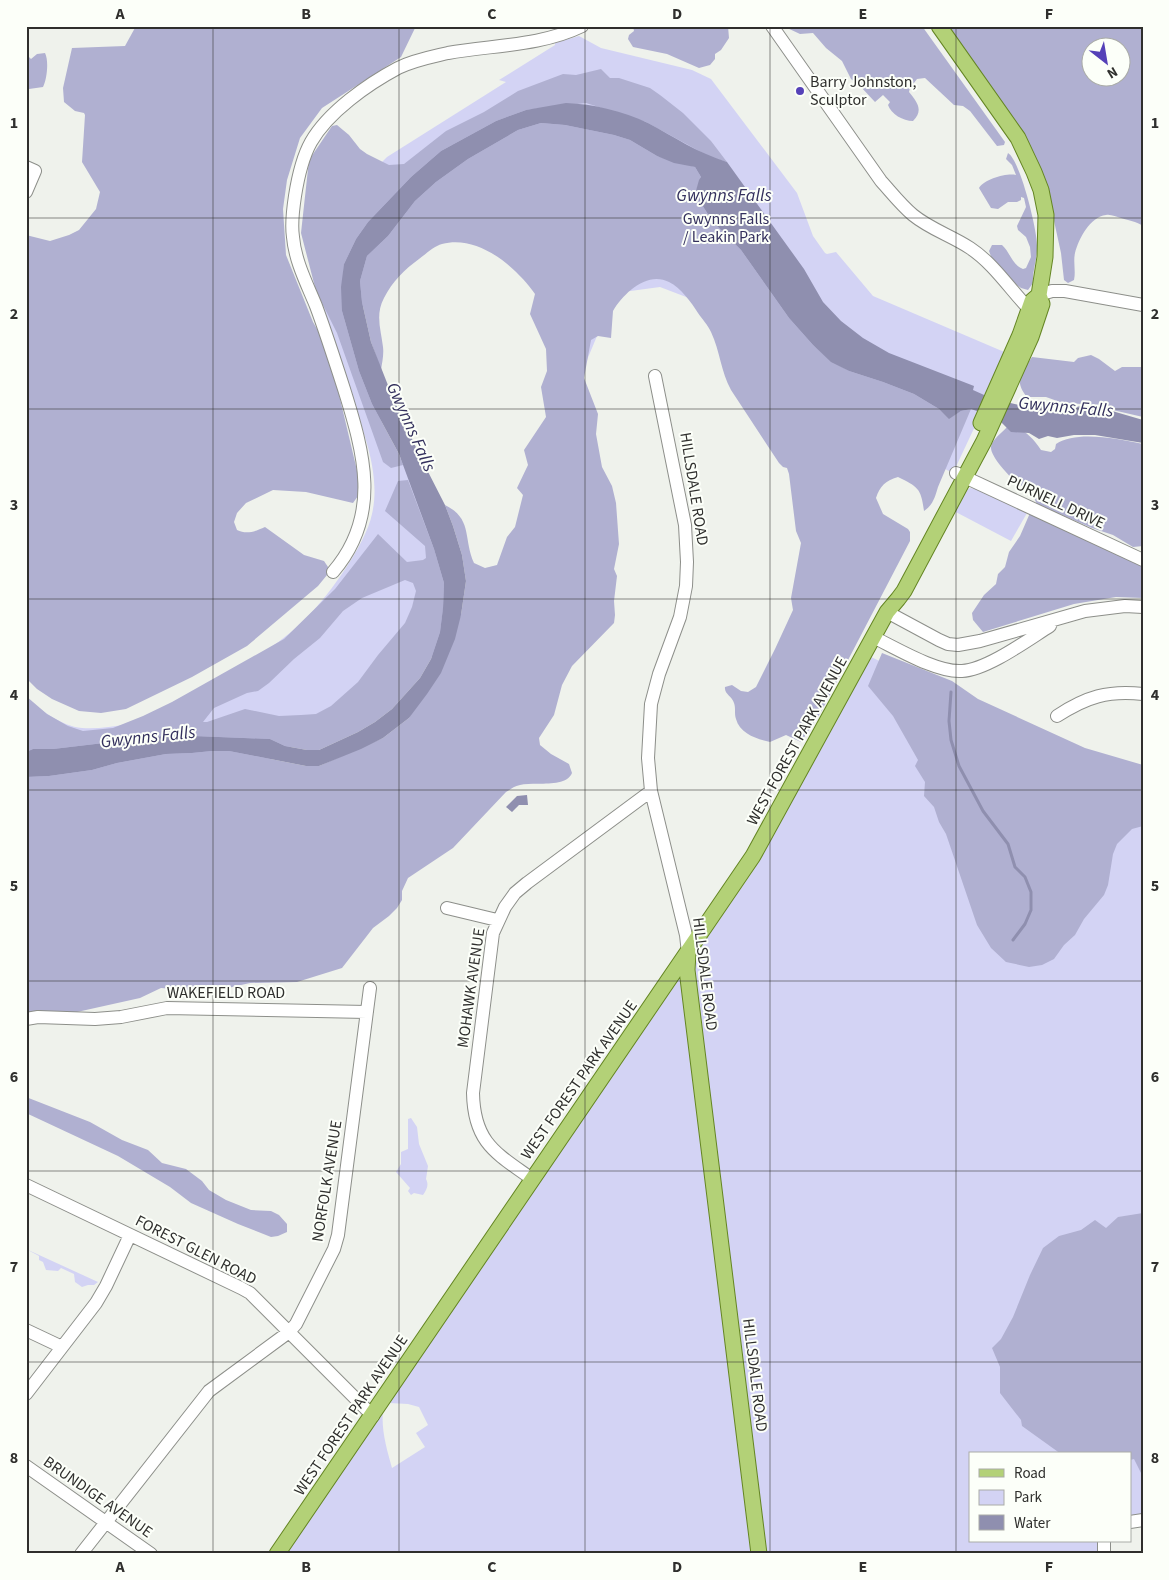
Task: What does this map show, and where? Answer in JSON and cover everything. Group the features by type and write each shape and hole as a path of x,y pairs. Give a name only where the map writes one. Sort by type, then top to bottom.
{"main road":[{"path":"928,26 1013,148 1028,182 1038,220 1046,233"},
{"path":"939,26 1018,138 1041,190 1044,204 1046,215 1045,257 1039,295 1042,304 1036,323 1009,375"},
{"path":"1009,375 1032,301 1039,295"},
{"name":"WEST FOREST PARK AVENUE","path":"278,1554 532,1179 688,953 765,836 887,612 889,598 961,475 1009,375"},
{"name":"HILLSDALE ROAD","path":"688,953 690,989 759,1554"}],"street":[{"path":"333,572 347,554 361,521 365,504 366,482 362,451 354,422 330,345 297,257 293,239 292,226 296,189 301,165 312,141 333,115 354,97 409,63 458,52 550,38 582,26"},
{"path":"772,26 882,181 901,204 913,216 980,256 1029,309"},
{"path":"26,167 35,171 26,192"},
{"path":"1039,295 1052,291 1064,291 1143,305"},
{"name":"HILLSDALE ROAD","path":"655,376 685,524 687,562 684,601 659,674 651,704 648,740 652,791 686,935 688,953"},
{"name":"PURNELL DRIVE","path":"961,475 1143,560"},
{"path":"887,612 939,640 948,644 958,645 980,641 1094,609 1125,606 1143,607"},
{"path":"873,637 926,662 946,669 964,671 992,661 1061,619"},
{"path":"1058,716 1083,700 1098,695 1118,692 1143,694"},
{"name":"MOHAWK AVENUE","path":"532,1179 488,1144 476,1122 473,1108 473,1093 493,933 497,920 516,893 527,883 652,791"},
{"path":"447,908 497,920"},
{"name":"NORFOLK AVENUE","path":"82,1554 209,1391 289,1332 296,1324 334,1249 338,1235 370,988"},
{"name":"WAKEFIELD ROAD","path":"26,1019 38,1017 94,1019 120,1017 167,1008 367,1012"},
{"name":"FOREST GLEN ROAD","path":"26,1185 241,1288 257,1299 373,1416"},
{"path":"26,1394 96,1303 130,1235"},
{"path":"26,1330 62,1347"},
{"name":"BRUNDIGE AVENUE","path":"26,1466 151,1554"}],"green space":[{"name":"Gwynns Falls / Leakin Park","path":"579,36 601,48 692,70 711,79 797,193 813,236 825,253 836,252 873,296 1009,354 953,473 816,405 694,300 660,287 623,292 605,317 566,410 553,266 475,186 350,321 388,442 403,462 469,633 26,913 26,698 52,717 74,727 99,728 134,722 225,675 273,646 310,615 321,602 343,573 362,541 372,514 374,499 373,470 366,440 335,344 316,293 369,175 387,157 506,82 499,80 555,45 555,43"},
{"path":"970,488 1027,513 1011,541 952,510 963,492"},
{"path":"871,657 1041,737 1143,771 1143,1514 1132,1517 1132,1452 969,1452 969,1542 1098,1542 1098,1554 285,1554 383,1411 386,1447 392,1468 425,1447 416,1433 428,1425 419,1407 408,1404 389,1403 755,868"},
{"path":"411,1118 417,1127 419,1144 428,1166 427,1187 423,1195 414,1193 411,1195 408,1191 410,1188 396,1172 401,1164 401,1152 408,1149 408,1119"},
{"path":"26,1249 98,1282 94,1285 82,1287 75,1282 74,1274 61,1268 58,1271 46,1270 43,1262 39,1260 39,1256"}],"shaded area":[{"path":"136,26 416,26 401,57 322,108 300,138 287,180 283,209 286,255 313,322 328,348 359,479 358,496 353,503 306,492 273,490 246,503 237,513 234,522 237,530 244,532 255,531 265,527 304,555 324,561 328,567 327,575 318,586 247,646 192,677 126,709 101,713 79,711 52,699 37,689 26,678 26,235 50,241 69,235 79,230 96,209 100,192 82,162 85,115 75,111 64,102 63,88 72,48 125,46"},
{"path":"633,26 728,26 729,38 721,50 715,54 715,59 710,65 699,68 667,54 633,47 628,39 629,35 634,31"},
{"path":"783,26 922,26 1005,142 1004,145 997,146 970,111 963,106 954,105 925,78 917,79 910,88 909,92 915,99 919,110 913,121 905,120 892,111 888,105 890,102 883,95 875,102 851,79 842,61 826,48 813,33 800,34"},
{"path":"944,26 1143,26 1143,226 1110,215 1095,220 1086,229 1079,241 1074,256 1074,280 1068,283 1064,280 1061,253 1049,198"},
{"path":"45,53 47,70 43,87 29,89 26,87 26,54 31,59 37,54"},
{"path":"601,69 610,78 619,78 650,88 660,95 683,113 711,141 727,162 710,157 646,122 586,103 526,110 496,121 441,151 411,177 368,222 356,239 344,264 342,311 359,371 372,404 403,465 391,468 383,462 337,333 316,291 301,233 309,160 332,126 337,125 367,154 389,165 404,164 446,131 484,112 518,91 563,74 576,75"},
{"path":"541,123 565,125 614,135 630,140 657,156 695,167 701,177 695,194 713,222 741,250 789,318 813,345 831,361 849,371 914,394 939,409 949,418 961,411 971,409 935,497 927,509 924,511 920,493 917,489 898,477 886,482 879,490 876,498 883,514 908,529 910,541 821,712 801,742 786,735 770,742 765,741 741,729 735,717 734,703 725,687 732,685 741,691 748,692 756,687 793,610 791,598 801,543 796,531 789,474 787,468 779,463 731,390 711,332 689,300 678,288 669,282 653,279 645,282 623,297 613,311 611,338 598,336 591,340 584,378 598,414 596,434 602,467 612,486 616,503 619,544 614,569 617,576 614,623 572,666 562,685 554,715 539,738 540,745 569,764 572,773 568,778 549,784 518,785 506,792 453,848 408,878 402,891 402,900 397,908 373,928 342,968 297,982 250,983 210,992 161,988 140,998 68,1014 26,1013 26,777 92,770 117,763 166,754 212,751 229,751 306,766 319,766 383,738 409,718 461,615 466,581 462,555 445,505 454,510 464,523 474,563 485,568 497,565 507,537 515,527 523,495 517,488 528,465 524,450 546,417 541,387 547,371 546,349 530,314 535,294 518,273 495,255 482,248 456,242 442,244 430,250 404,272 387,292 381,304 379,316 383,350 381,370 371,342 362,302 360,281 367,256 388,236 415,201 436,182 468,159 518,130"},
{"path":"1008,153 1018,168 1031,211 1036,237 1037,250 1033,283 1028,290 1017,285 992,259 989,251 992,245 1002,245 1016,265 1023,269 1026,268 1031,257 1030,247 1026,237 1018,230 1017,226 1026,207 1024,198 1021,197 1021,200 1017,202 1008,202 998,209 991,208 979,188 996,177 1016,175 1012,165 1006,159"},
{"path":"1091,355 1115,371 1122,367 1143,367 1143,417 1091,405 1060,402 1046,397 1027,397 1020,386 1022,372 1032,357 1074,362 1078,358"},
{"path":"1008,426 1028,434 1041,450 1051,452 1055,449 1056,444 1075,437 1098,437 1143,444 1143,546 1133,547 1113,535 1048,509 1039,508 1034,498 1038,490 1025,488 1019,484 1003,469 994,457 991,447 993,441"},
{"path":"408,480 434,549 444,583 443,609 440,632 431,659 420,678 392,709 375,722 319,750 285,746 270,739 163,736 53,749 33,749 26,752 26,696 47,714 68,726 83,731 113,728 172,702 284,639 335,589 378,534 407,562 426,558 425,546 385,511 398,481","holes":["405,580 413,583 416,591 405,623 358,682 331,706 316,714 279,716 245,709 203,722 214,708 247,693 258,691 269,683 320,638 343,611 362,598"]},
{"path":"1030,513 1143,565 1143,598 1116,597 1074,604 983,632 973,620 972,613 984,595 996,584 998,574 1005,567 1009,552 1020,536"},
{"path":"882,653 952,681 978,699 1085,748 1143,765 1143,826 1132,829 1117,844 1104,895 1084,919 1075,935 1064,945 1054,959 1042,965 1029,967 1006,962 991,948 977,925 946,834 939,822 934,807 924,796 925,782 915,766 918,760 893,716 868,686"},
{"path":"26,1097 90,1122 122,1140 148,1150 162,1163 186,1169 202,1181 209,1190 226,1200 251,1210 271,1211 279,1215 287,1224 287,1232 271,1237 191,1203 170,1187 118,1156 26,1113"},
{"path":"1143,1213 1143,1477 1134,1459 1132,1460 1132,1452 1058,1452 1022,1426 1021,1420 1000,1393 1000,1367 992,1348 1001,1339 1013,1317 1043,1248 1059,1236 1081,1230 1095,1220 1106,1228 1118,1217"}],"water":[{"name":"Gwynns Falls","path":"566,103 597,107 628,115 648,123 696,149 727,162 804,269 823,302 841,321 863,338 889,353 974,386 973,390 993,399 1024,406 1037,403 1062,407 1095,406 1143,420 1143,443 1095,435 1074,435 1057,438 1048,436 1039,439 1029,433 1011,432 997,418 971,409 961,411 949,419 939,409 914,394 849,371 831,362 789,318 741,250 713,222 695,194 701,177 695,167 674,163 657,156 630,140 614,135 565,125 541,123 518,130 468,159 436,182 415,201 388,236 367,256 360,281 362,302 371,342 393,398 445,505 462,555 466,581 455,639 441,673 409,718 383,738 319,766 306,766 229,751 212,751 166,754 117,763 92,770 26,777 26,752 33,749 53,749 163,736 270,739 285,746 319,750 375,722 392,709 420,678 431,659 440,632 444,583 434,549 399,454 372,404 359,371 342,311 341,287 344,264 356,239 368,222 411,177 441,151 496,121 526,110"},
{"path":"527,795 528,805 519,805 512,812 506,807 517,796"}],"waterway":[{"path":"951,692 949,721 951,740 959,766 983,811 1008,844 1015,867 1025,877 1031,892 1031,910 1025,924 1013,940"}],"place":[{"name":"Barry Johnston, Sculptor","path":"800,91"}]}
